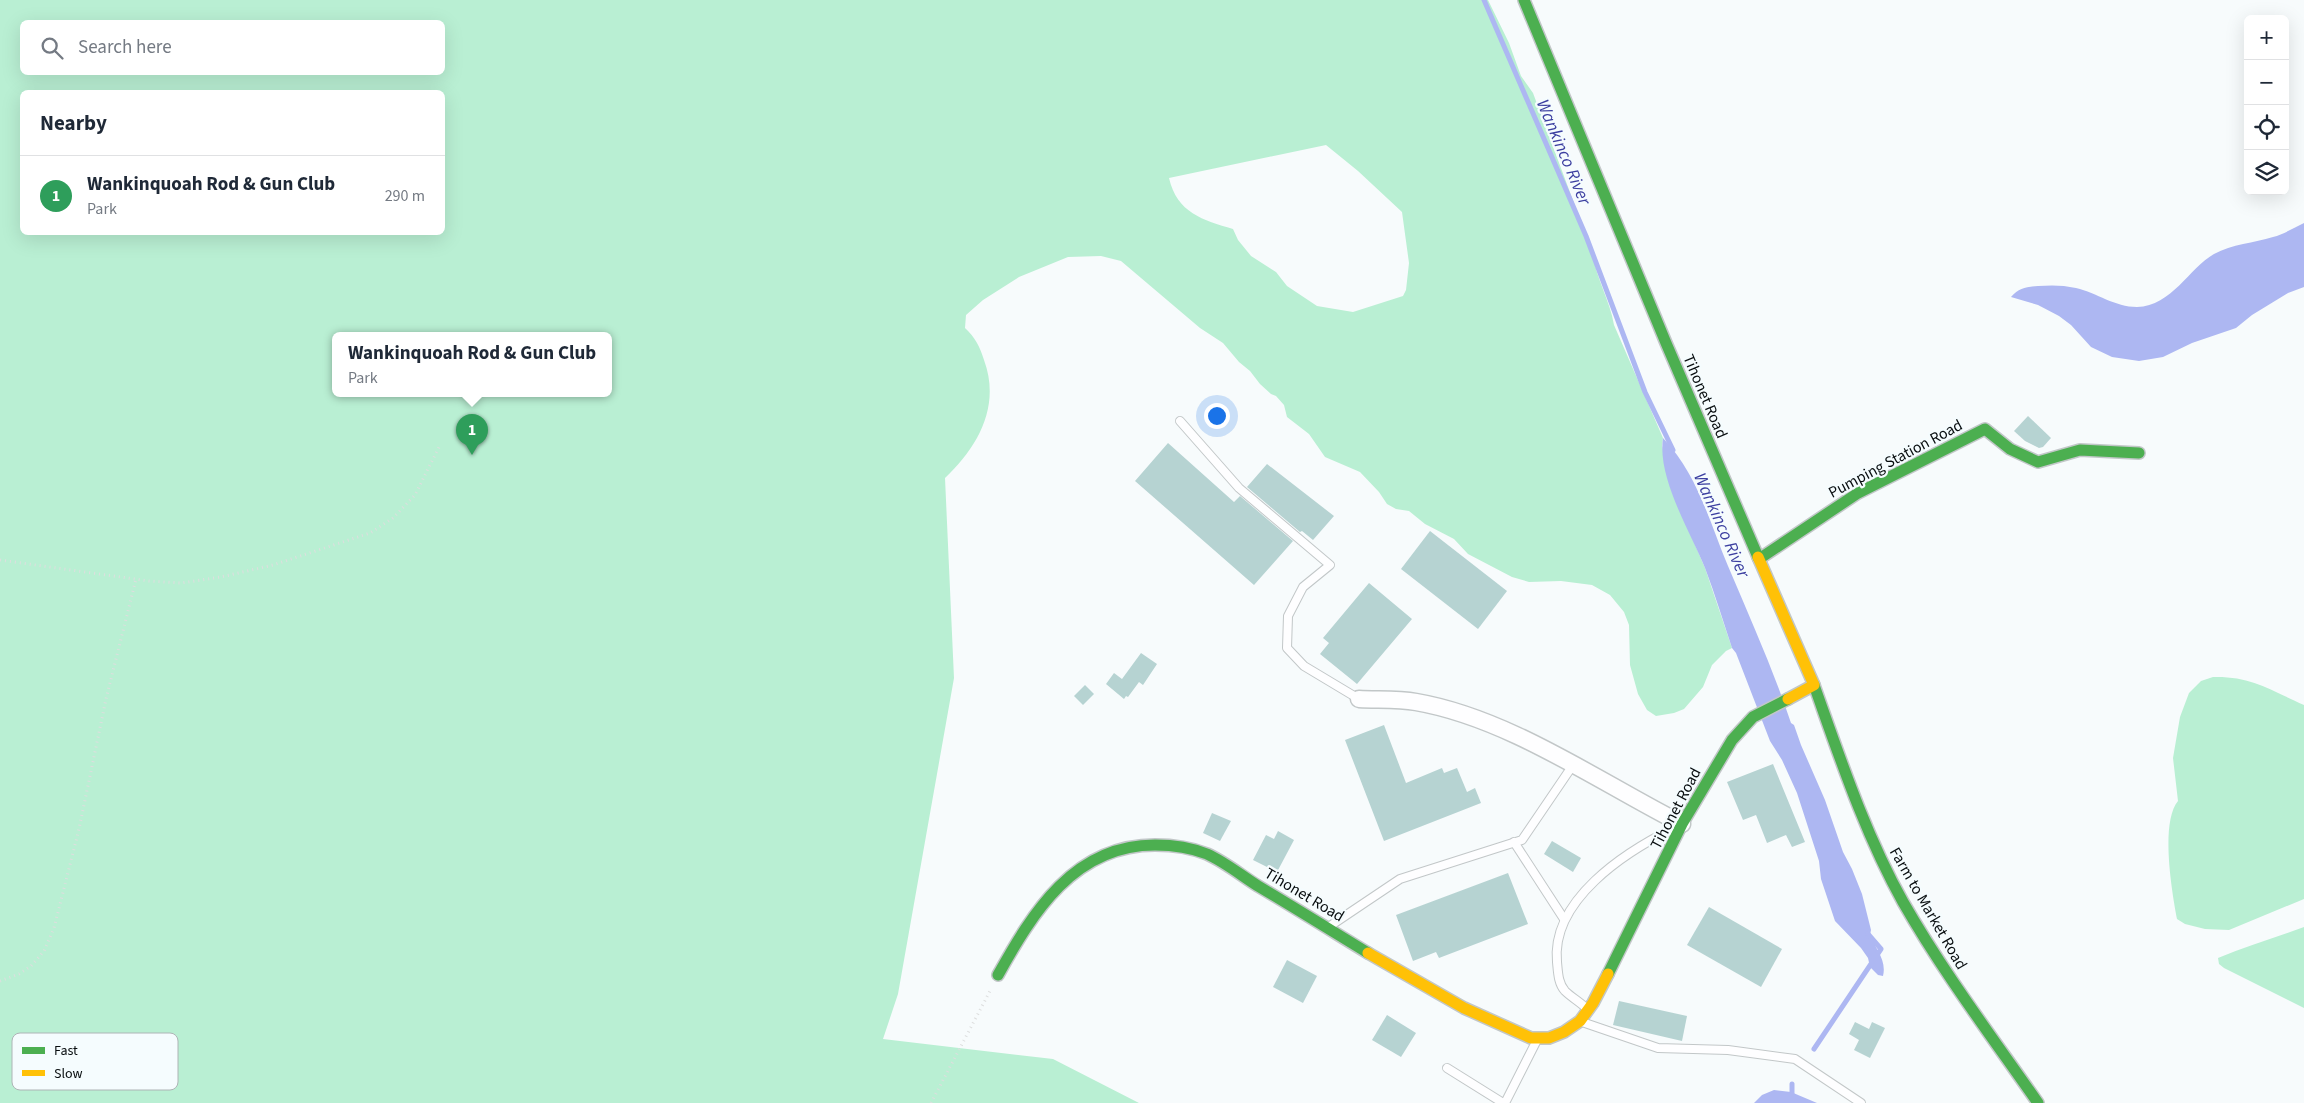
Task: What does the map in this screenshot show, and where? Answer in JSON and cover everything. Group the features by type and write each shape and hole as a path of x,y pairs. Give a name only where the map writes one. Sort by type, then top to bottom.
{"street":[{"name":"Tihonet Road","path":"998,975 1030,919 1064,879 1091,860 1105,853 1133,845 1157,843 1179,845 1206,854 1416,982 1464,1008 1531,1038 1549,1038 1564,1032 1580,1021 1588,1010 1643,906 1682,824 1732,740 1753,717 1814,685 1643,288 1524,0"},
{"name":"Pumping Station Road","path":"1759,559 1858,493 1986,429 2010,449 2038,462 2080,450 2140,453"},
{"name":"Farm to Market Road","path":"1814,685 1853,793 1882,861 1899,894 1950,978 2038,1103"},
{"path":"1359,699 1417,702 1496,726 1682,824"}],"lane":[{"path":"1180,421 1239,488 1330,565 1303,588 1288,616 1287,648 1304,666 1359,699"},
{"path":"1328,927 1400,879 1522,840 1573,765"},
{"path":"1588,1010 1565,991 1558,979 1556,954 1564,919 1585,892 1622,857 1682,824"},
{"path":"1514,842 1564,919"},
{"path":"1580,1021 1658,1048 1728,1050 1795,1058 1861,1103"},
{"path":"1447,1068 1504,1103 1538,1038"}],"path":[{"path":"0,560 136,579 181,583 221,577 273,565 370,533 393,518 415,495 440,445"},
{"path":"0,981 19,974 31,966 44,951 54,928 79,829 106,699 136,579"},
{"path":"931,1103 998,975"}],"green space":[{"path":"0,0 1488,0 1509,43 1521,76 1533,93 1593,254 1614,325 1663,438 1662,446 1675,498 1705,568 1732,648 1726,651 1712,665 1703,687 1684,709 1656,716 1647,710 1638,694 1630,665 1629,625 1624,612 1610,595 1592,585 1561,581 1529,582 1512,577 1468,554 1454,539 1425,524 1409,511 1396,509 1387,504 1379,492 1360,472 1325,457 1309,434 1287,417 1284,405 1276,396 1260,384 1223,343 1200,328 1121,261 1101,256 1068,257 1019,277 983,300 966,315 965,328 979,347 989,377 988,409 976,439 957,466 945,478 954,678 898,994 883,1039 1053,1059 1139,1103 0,1103","holes":["1326,145 1358,171 1402,212 1409,263 1406,290 1403,296 1353,312 1317,306 1287,286 1276,272 1251,256 1238,240 1233,229 1202,218 1185,207 1173,190 1169,178"]},
{"path":"2213,677 2250,681 2304,705 2304,899 2229,930 2205,929 2185,924 2177,919 2169,858 2168,841 2170,825 2173,811 2178,801 2173,758 2180,717 2189,693 2201,681"},
{"path":"2304,927 2304,1008 2219,964 2218,958"}],"water":[{"path":"2304,223 2304,287 2288,293 2252,315 2236,328 2192,343 2163,357 2139,361 2112,357 2091,347 2071,325 2059,316 2038,305 2011,297 2026,288 2066,286 2091,293 2121,305 2137,307 2149,305 2170,293 2214,254 2236,246 2277,236"},
{"path":"1663,438 1685,467 1702,499 1769,663 1791,723 1794,725 1825,800 1843,852 1862,894 1871,930 1870,935 1880,954 1883,965 1883,976 1878,975 1870,967 1868,958 1861,948 1835,921 1821,879 1819,861 1797,793 1782,760 1770,741 1736,653 1732,648 1705,568 1676,504 1665,470 1662,454"},
{"path":"1774,1090 1791,1092 1817,1103 1754,1103 1762,1095"}],"building":[{"path":"2028,416 2051,438 2043,447 2039,448 2025,441 2014,431"},
{"path":"1168,443 1234,502 1240,496 1293,541 1254,585 1135,481"},
{"path":"1267,464 1334,516 1313,540 1302,531 1300,532 1247,487"},
{"path":"1430,531 1507,591 1478,629 1401,569"},
{"path":"1369,583 1412,619 1357,684 1320,654 1329,643 1323,638"},
{"path":"1141,653 1157,664 1143,685 1139,682 1128,697 1126,696 1124,699 1106,684 1114,673 1122,679"},
{"path":"1085,685 1094,694 1083,705 1074,696"},
{"path":"1384,725 1406,783 1442,768 1444,773 1457,768 1467,792 1475,788 1481,803 1384,841 1345,740"},
{"path":"1773,764 1805,842 1792,847 1786,835 1767,843 1756,815 1743,820 1727,782"},
{"path":"1212,813 1231,821 1220,841 1203,833"},
{"path":"1278,831 1294,840 1277,872 1253,860 1266,835 1274,839"},
{"path":"1552,841 1581,858 1573,872 1544,854"},
{"path":"1508,873 1528,924 1439,958 1436,952 1413,961 1396,915"},
{"path":"1709,907 1782,949 1761,987 1687,945"},
{"path":"1287,960 1317,976 1303,1003 1273,987"},
{"path":"1619,1001 1687,1016 1682,1041 1613,1025"},
{"path":"1387,1015 1416,1033 1401,1057 1372,1040"},
{"path":"1855,1022 1869,1029 1872,1022 1885,1028 1870,1058 1854,1050 1859,1040 1849,1034"}],"waterway":[{"name":"Wankinco River","path":"1484,0 1586,236 1645,392 1673,450"},
{"name":"Wankinco River","path":"1814,1049 1881,949 1868,934"},
{"name":"Wankinco River","path":"1792,1084 1792,1103"}],"traffic: fast":[{"path":"1524,0 1666,343 1758,557"},
{"path":"1759,559 1858,493 1985,429 2010,449 2038,462 2080,450 2139,453"},
{"path":"1814,685 1865,823 1889,876 1918,928 1951,979 2038,1103"},
{"path":"1608,974 1682,824 1732,740 1753,717 1788,699"},
{"path":"998,975 1026,928 1059,886 1101,856 1126,848 1155,845 1175,846 1214,857 1368,953"}],"traffic: slow":[{"path":"1758,557 1814,685 1788,699"},
{"path":"1368,953 1464,1008 1531,1038 1549,1038 1564,1032 1580,1021 1593,1003 1608,974"}],"place":[{"name":"Wankinquoah Rod & Gun Club","path":"472,455"}]}
